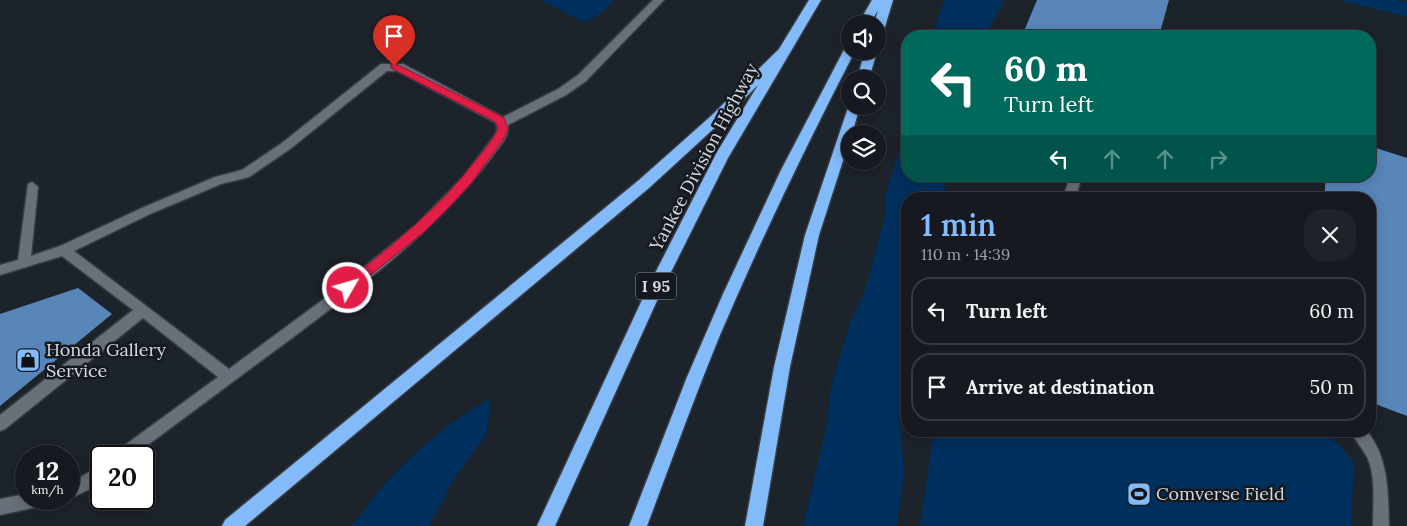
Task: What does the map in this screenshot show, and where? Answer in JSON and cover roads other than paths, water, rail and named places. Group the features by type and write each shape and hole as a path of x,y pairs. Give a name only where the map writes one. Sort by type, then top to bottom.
{"highway":[{"name":"Yankee Division Highway","path":"546,526 653,292 722,156 815,0"},
{"path":"869,15 878,0"},
{"path":"882,15 887,0"},
{"path":"231,526 644,184 716,119 782,53"},
{"path":"638,526 695,377 763,221 809,126 844,60"},
{"path":"754,526 782,368 812,235 851,115"}],"lane":[{"path":"502,123 554,96 582,78 659,0"},
{"path":"0,270 64,250 146,211 220,180 240,176 252,170 286,146 380,70 388,66 399,68 496,117 502,123 503,129 501,134 468,179 420,229 337,297 137,445"},
{"path":"24,264 32,187"},
{"path":"64,250 228,376"},
{"path":"0,424 143,310"},
{"path":"1363,437 1370,446 1377,461 1380,526"},
{"path":"0,507 15,504"}],"place":[{"name":"Honda Gallery Service","path":"28,360"},
{"name":"Comverse Field","path":"1139,494"}]}
